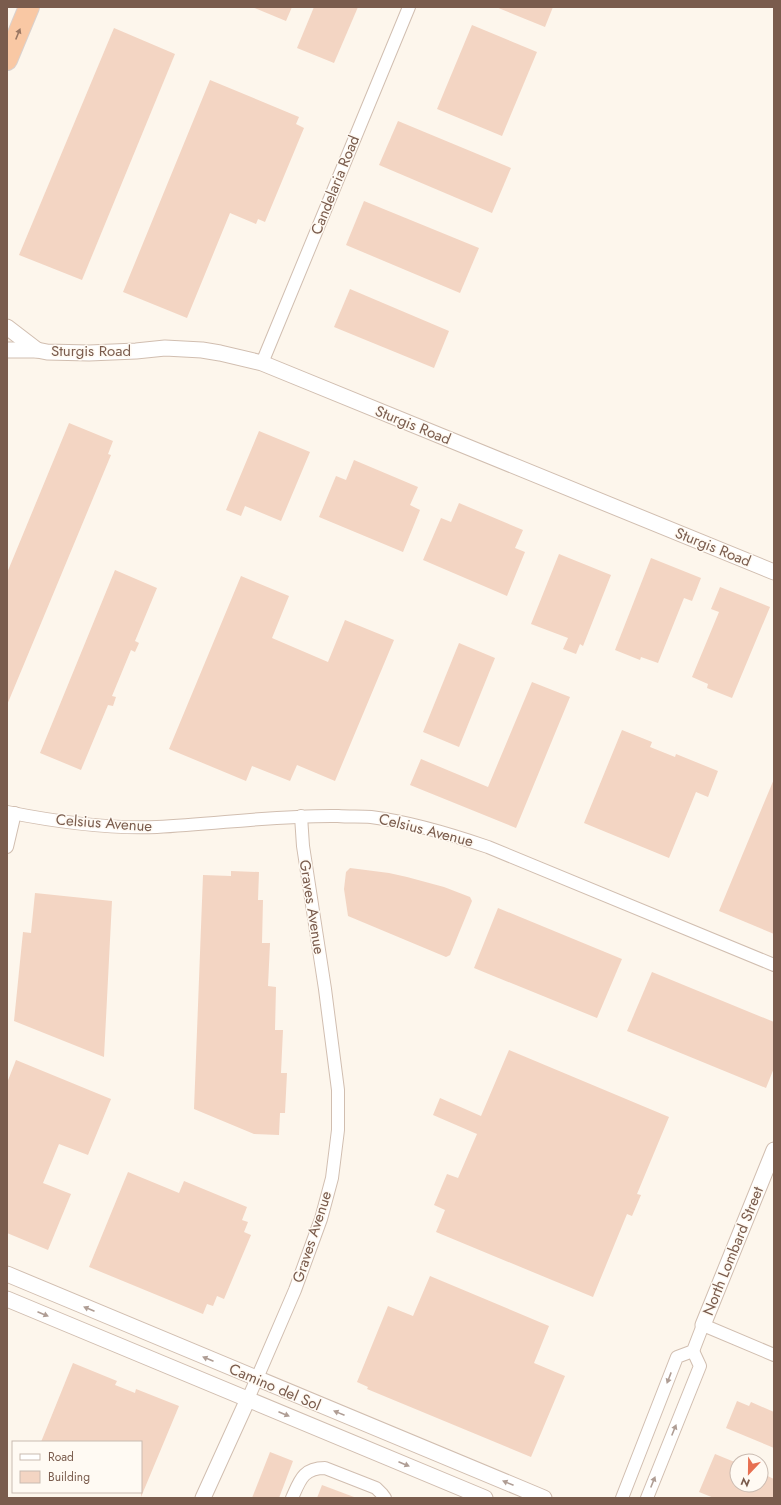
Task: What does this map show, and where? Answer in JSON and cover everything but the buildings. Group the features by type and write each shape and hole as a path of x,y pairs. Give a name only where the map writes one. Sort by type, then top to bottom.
{"highway":[{"path":"7,60 29,7"}],"street":[{"name":"Candelaria Road","path":"262,363 409,7"},
{"name":"Sturgis Road","path":"7,327 37,350"},
{"name":"Sturgis Road","path":"7,350 89,353 165,348 185,349 220,353 262,363 774,572"},
{"name":"Celsius Avenue","path":"11,812 86,825 132,827 174,826 301,816 370,817 410,824 451,834 488,847 774,965"},
{"path":"7,847 11,812"},
{"name":"Graves Avenue","path":"203,1498 257,1380 295,1290 322,1215 332,1178 338,1130 338,1090 325,989 303,846 301,816"},
{"name":"North Lombard Street","path":"692,1351 774,1150"},
{"name":"Camino del Sol","path":"7,1274 257,1380 544,1498"},
{"name":"Camino del Sol","path":"7,1299 485,1498"},
{"path":"703,1325 774,1355"},
{"path":"622,1498 677,1357 692,1351 700,1366 647,1498"},
{"path":"292,1498 302,1476 309,1471 325,1468 376,1488 385,1498"}]}
